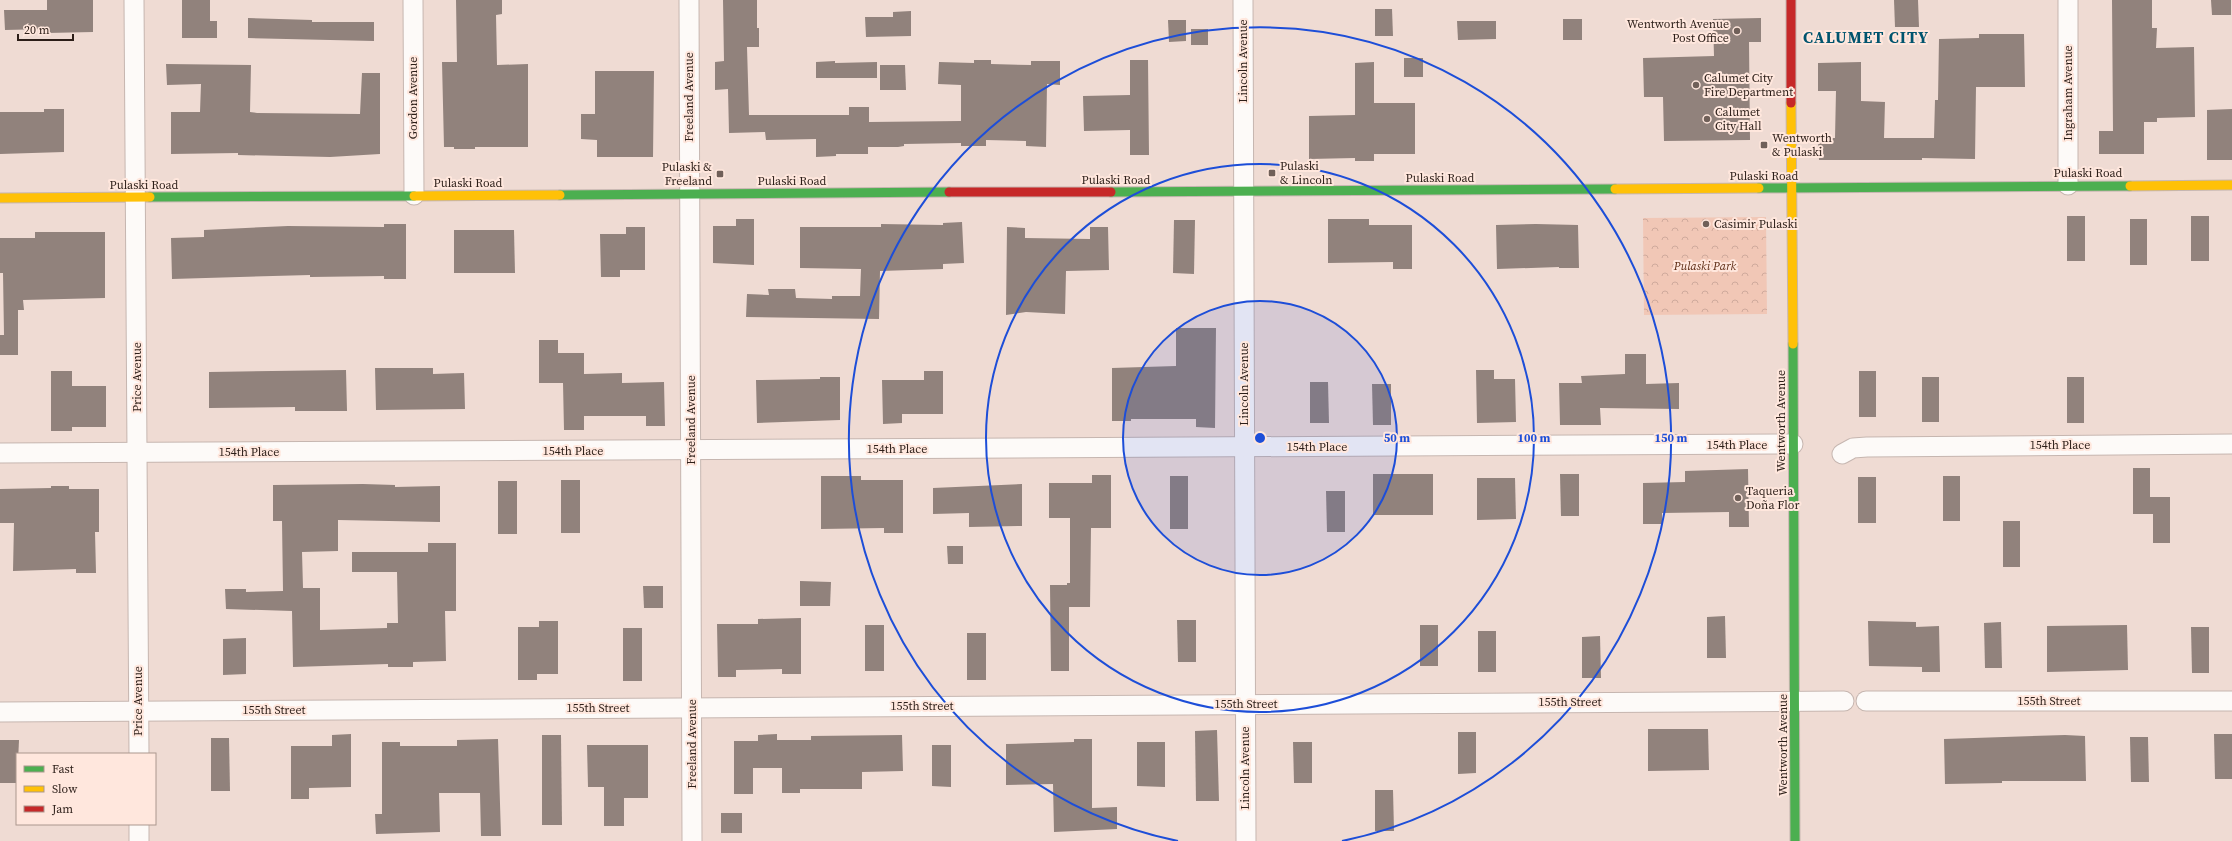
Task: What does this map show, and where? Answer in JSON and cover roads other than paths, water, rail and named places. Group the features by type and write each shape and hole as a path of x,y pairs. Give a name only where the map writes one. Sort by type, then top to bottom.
{"street":[{"name":"Price Avenue","path":"134,0 139,753"},
{"name":"Gordon Avenue","path":"413,0 414,195"},
{"name":"Freeland Avenue","path":"688,0 692,841"},
{"name":"Lincoln Avenue","path":"1243,0 1246,841"},
{"name":"Wentworth Avenue","path":"1791,0 1796,841"},
{"name":"Ingraham Avenue","path":"2068,0 2068,185"},
{"name":"Pulaski Road","path":"0,198 2232,185"},
{"name":"154th Place","path":"0,453 1793,444"},
{"name":"154th Place","path":"1842,454 1853,448 1867,447 2232,444"},
{"name":"155th Street","path":"0,712 1795,700 1844,701"},
{"name":"155th Street","path":"1866,701 2232,701"},
{"path":"139,825 139,841"}],"place":[{"name":"Wentworth Avenue Post Office","path":"1737,31"},
{"name":"Calumet City Fire Department","path":"1696,85"},
{"name":"Calumet City Hall","path":"1707,119"},
{"name":"Wentworth & Pulaski","path":"1764,145"},
{"name":"Pulaski & Lincoln","path":"1272,173"},
{"name":"Pulaski & Freeland","path":"720,174"},
{"name":"Casimir Pulaski","path":"1706,224"},
{"name":"Taqueria Doña Flor","path":"1738,498"}],"district":[{"name":"CALUMET CITY","path":"1866,37"}],"park label":[{"name":"Pulaski Park","path":"1705,266"}]}
